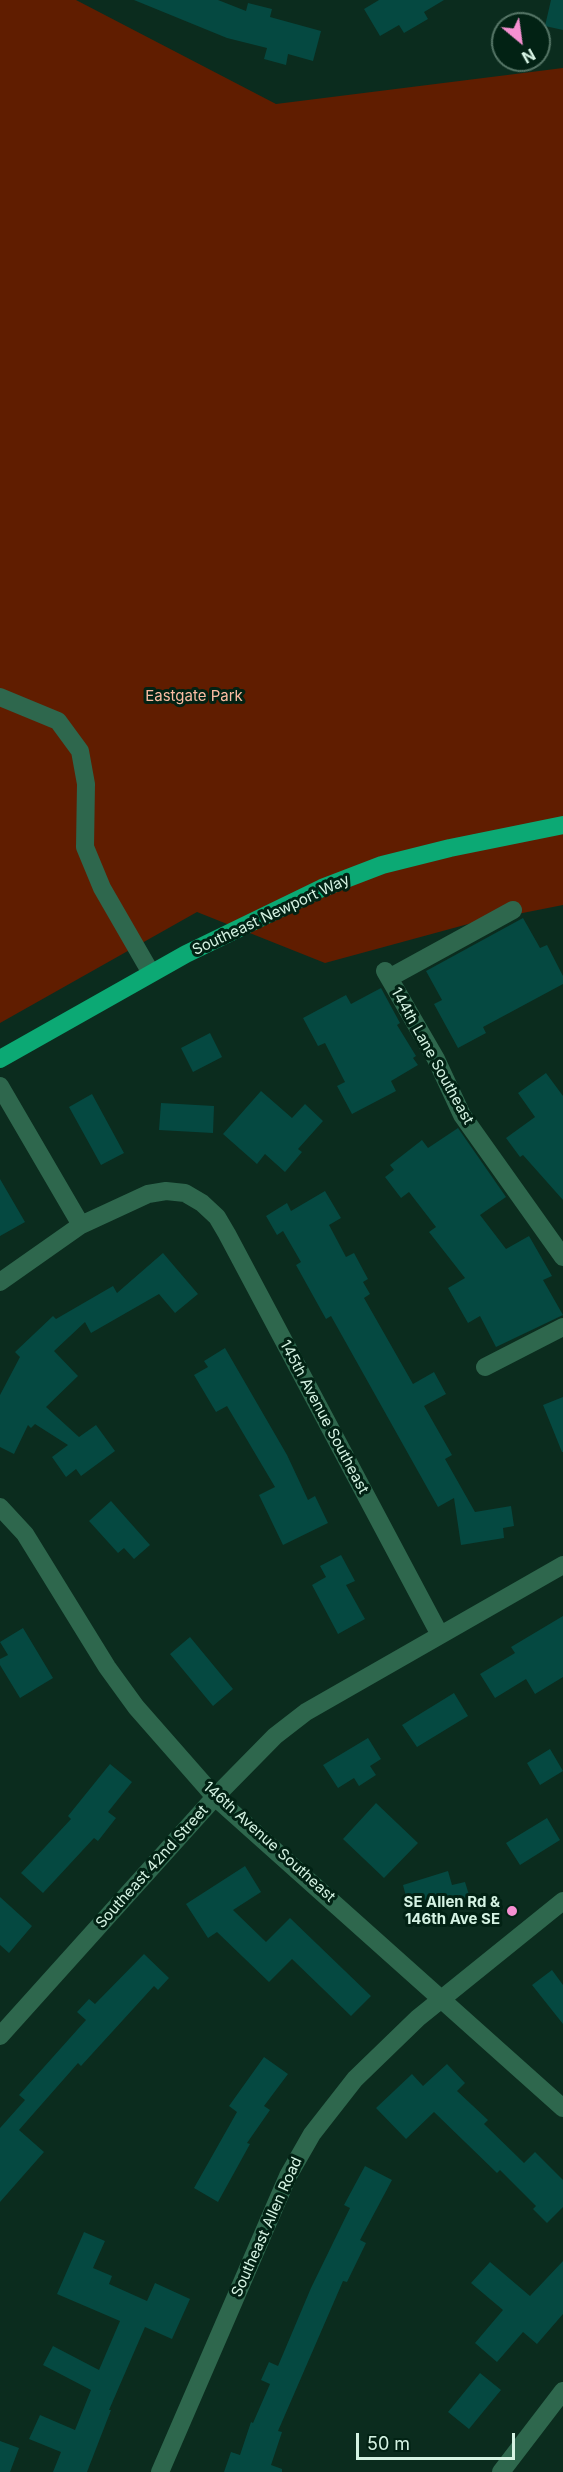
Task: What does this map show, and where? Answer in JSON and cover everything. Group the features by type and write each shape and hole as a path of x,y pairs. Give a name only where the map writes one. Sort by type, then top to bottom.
{"main road":[{"name":"Southeast Newport Way","path":"0,1059 151,973 252,920 322,888 382,866 450,848 563,825"}],"street":[{"path":"0,697 58,721 80,751 86,784 85,847 102,888 151,973"},
{"name":"144th Lane Southeast","path":"513,910 387,975 436,1059 462,1115 563,1257"},
{"path":"0,1086 81,1225 0,1282"},
{"name":"145th Avenue Southeast","path":"81,1225 148,1194 166,1191 185,1193 202,1203 217,1217 440,1635"},
{"path":"485,1367 563,1327"},
{"name":"146th Avenue Southeast","path":"0,1507 24,1534 107,1666 136,1707 215,1797 563,2108"},
{"name":"Southeast 42nd Street","path":"0,2036 215,1797 275,1736 306,1712 563,1565"},
{"name":"Southeast Allen Road","path":"160,2472 288,2176 312,2134 355,2079 442,1998 563,1901"},
{"path":"501,2472 563,2391"}],"green space":[{"name":"Eastgate Park","path":"0,0 76,0 276,104 531,72 551,72 551,70 563,68 563,905 472,923 325,963 197,912 0,1023"}],"building":[{"path":"134,0 218,0 246,11 248,3 272,9 270,17 321,31 313,61 288,54 286,65 264,59 267,48 227,38"},
{"path":"379,0 444,0 424,12 428,19 404,33 399,25 380,36 364,9"},
{"path":"551,0 563,0 563,30 551,27 551,12 548,12"},
{"path":"523,918 540,948 547,945 563,976 563,984 483,1027 486,1033 458,1048 434,1004 442,1000 426,971"},
{"path":"381,988 400,1023 397,1025 416,1056 413,1058 418,1065 391,1081 396,1091 352,1114 337,1086 345,1082 325,1043 318,1046 303,1018 346,995 351,1004"},
{"path":"210,1033 222,1057 193,1072 181,1048"},
{"path":"546,1073 563,1096 563,1200 523,1155 520,1157 506,1138 535,1117 518,1093"},
{"path":"261,1091 292,1118 305,1104 323,1121 298,1149 302,1152 285,1172 265,1154 257,1164 223,1134"},
{"path":"92,1094 124,1153 101,1165 69,1107"},
{"path":"161,1103 214,1106 213,1133 159,1130"},
{"path":"458,1128 506,1197 480,1215 506,1249 529,1236 552,1276 543,1280 563,1315 496,1347 480,1316 468,1323 448,1288 465,1278 429,1232 436,1227 409,1192 401,1198 385,1177 394,1170 390,1165 422,1140 428,1148"},
{"path":"0,1179 25,1222 0,1236"},
{"path":"325,1191 341,1218 329,1225 346,1257 354,1253 368,1279 363,1282 370,1294 364,1298 413,1384 434,1372 446,1394 424,1406 452,1455 445,1459 475,1512 511,1506 514,1526 503,1528 504,1538 461,1545 454,1498 438,1507 331,1316 326,1319 296,1265 301,1262 283,1231 277,1235 266,1216 287,1203 291,1211"},
{"path":"163,1253 198,1294 175,1313 159,1294 91,1333 85,1322 54,1351 78,1376 46,1407 79,1437 96,1425 115,1451 81,1476 76,1469 66,1477 52,1457 68,1445 35,1424 31,1428 28,1425 14,1454 0,1447 0,1395 20,1357 15,1352 53,1316 56,1319 113,1286 117,1293"},
{"path":"225,1348 287,1455 308,1500 315,1496 328,1523 283,1545 259,1495 275,1487 227,1406 216,1412 194,1375 208,1367 204,1361"},
{"path":"563,1397 563,1452 562,1452 543,1405"},
{"path":"111,1501 150,1545 134,1559 124,1548 118,1553 89,1521"},
{"path":"341,1555 355,1581 346,1585 365,1619 338,1634 312,1585 326,1577 320,1566"},
{"path":"563,1616 563,1677 535,1694 526,1679 495,1698 480,1674 515,1653 511,1647"},
{"path":"23,1628 53,1678 20,1698 0,1665 0,1659 8,1655 0,1642"},
{"path":"190,1637 233,1689 213,1706 170,1654"},
{"path":"454,1693 468,1716 417,1747 402,1725"},
{"path":"368,1738 381,1759 370,1766 376,1775 359,1786 354,1778 338,1788 323,1765"},
{"path":"550,1749 563,1771 540,1785 527,1763"},
{"path":"110,1764 132,1782 108,1812 116,1818 98,1841 94,1838 43,1893 21,1873 71,1819 68,1816"},
{"path":"376,1803 418,1843 384,1878 343,1839"},
{"path":"547,1818 560,1840 520,1865 506,1843"},
{"path":"245,1866 261,1892 233,1910 266,1942 290,1918 371,1996 351,2016 292,1959 269,1982 217,1932 208,1938 186,1904"},
{"path":"448,1871 452,1885 465,1882 470,1898 428,1910 425,1899 408,1904 403,1885"},
{"path":"0,1897 32,1926 9,1953 0,1945"},
{"path":"144,1954 169,1978 158,1990 154,1986 81,2066 78,2063 19,2130 44,2152 0,2202 0,2128 25,2100 19,2095 86,2020 77,2012 89,1999 95,2004"},
{"path":"552,1970 563,1985 563,2024 532,1985"},
{"path":"264,2057 288,2074 264,2106 270,2110 247,2143 250,2144 218,2202 194,2188 237,2112 229,2106"},
{"path":"447,2064 465,2083 457,2091 488,2120 484,2124 524,2163 535,2152 563,2180 563,2207 547,2223 533,2209 536,2206 500,2170 497,2173 434,2112 406,2139 376,2108 412,2074 423,2086"},
{"path":"365,2166 392,2180 360,2240 366,2243 347,2282 343,2281 278,2431 282,2432 271,2465 282,2469 282,2472 224,2472 231,2452 240,2455 251,2422 253,2423 270,2384 261,2380 269,2362 278,2366 311,2288 350,2208 344,2205"},
{"path":"84,2232 105,2241 93,2268 112,2276 109,2284 147,2301 155,2283 190,2299 172,2339 145,2327 109,2410 111,2410 87,2472 53,2472 61,2452 29,2439 40,2415 75,2430 91,2390 43,2365 53,2346 99,2370 120,2321 57,2294"},
{"path":"563,2261 563,2314 537,2344 523,2332 497,2362 475,2343 503,2310 471,2283 490,2262 530,2296"},
{"path":"480,2373 501,2390 469,2429 448,2412"},
{"path":"0,2441 19,2448 10,2472 0,2472"}],"place":[{"name":"SE Allen Rd & 146th Ave SE","path":"512,1911"}]}
